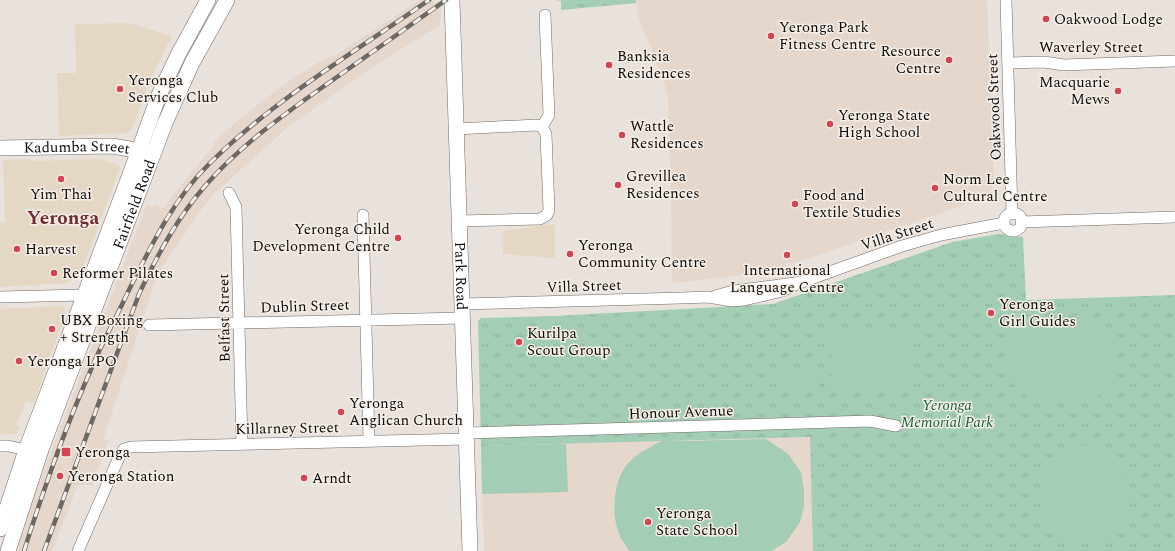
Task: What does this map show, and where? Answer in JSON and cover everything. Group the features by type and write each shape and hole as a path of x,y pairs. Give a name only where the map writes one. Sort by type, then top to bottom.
{"main road":[{"name":"Fairfield Road","path":"8,551 42,447 145,155 159,95 179,53 208,0"},
{"name":"Fairfield Road","path":"0,529 26,450 84,295 145,155 165,123 192,63 226,0"},
{"name":"Park Road","path":"452,0 470,551"},
{"name":"Kadumba Street","path":"0,148 112,146 145,155"}],"street":[{"name":"Oakwood Street","path":"1006,0 1012,214"},
{"path":"542,127 549,115 545,15"},
{"name":"Waverley Street","path":"1008,63 1044,62 1064,65 1175,61"},
{"path":"456,129 536,125 542,127 546,134 549,210 547,215 540,219 459,221"},
{"name":"Belfast Street","path":"229,192 236,207 242,445"},
{"path":"1012,214 1017,215 1021,222 1020,228 1015,231 1009,230 1004,223 1007,216 1012,214"},
{"path":"363,215 369,441"},
{"path":"1021,222 1175,217"},
{"name":"Villa Street","path":"462,311 708,297 733,291 802,282 902,246 941,235 1004,223"},
{"path":"0,297 84,295"},
{"name":"Dublin Street","path":"149,325 366,320 462,311"},
{"name":"Honour Avenue","path":"467,436 870,422 896,426"},
{"name":"Killarney Street","path":"78,551 124,449 131,447 369,441 467,436"},
{"path":"0,446 8,446 26,450"}],"shaded area":[{"path":"420,0 431,0 441,6 440,25 371,68 288,127 215,193 203,207 157,275 103,440 109,440 92,485 78,485 52,551 16,551 33,499 147,203 152,207 156,205 163,208 215,144 213,142 253,108 289,81 319,62 339,53"},
{"name":"Yeronga State High School","path":"636,0 987,0 994,181 992,189 988,196 978,200 769,272 672,283 668,95 638,16"},
{"path":"129,23 172,36 147,87 132,130 127,133 59,136 57,73 76,73 75,24"},
{"path":"25,159 34,161 95,159 104,160 119,166 120,168 84,265 68,283 0,287 0,223 5,223 3,160"},
{"path":"555,224 555,258 503,254 503,231"},
{"path":"62,306 66,312 34,403 26,401 16,425 20,426 19,430 15,433 0,435 0,309"},
{"name":"Yeronga State School","path":"811,437 813,551 484,551 481,446"}],"green space":[{"path":"556,0 636,0 636,3 561,10 561,1"},
{"name":"Yeronga Memorial Park","path":"998,234 1023,237 1026,300 1175,295 1175,551 813,551 810,437 481,446 478,321 481,318 555,316 773,304 952,242"},
{"path":"1032,318 1091,319 1102,327 1110,335 1117,347 1119,364 1115,382 1109,389 1086,401 1064,402 1040,400 1027,396 1015,385 1008,372 1004,353 1007,339 1016,326"},
{"path":"909,328 910,387 832,391 830,331"},
{"path":"819,367 820,387 780,390 778,370"},
{"path":"766,439 788,454 801,472 804,491 804,507 800,522 786,542 771,551 630,551 625,545 616,526 614,505 616,488 621,474 629,462 641,452 663,441"},
{"path":"566,444 568,492 482,494 481,446"},
{"path":"1086,445 1099,448 1111,455 1121,466 1129,488 1128,510 1116,532 1099,542 1083,544 1066,539 1049,523 1044,511 1040,489 1048,464 1056,455 1066,449"}],"railway":[{"path":"24,551 56,457 97,356 163,225 185,192 210,163 261,118 316,77 429,0"},
{"path":"44,551 139,294 160,252 185,211 218,172 260,134 305,100 446,0"}],"place":[{"name":"Oakwood Lodge","path":"1046,19"},
{"name":"Yeronga Park Fitness Centre","path":"771,36"},
{"name":"Resource Centre","path":"949,60"},
{"name":"Banksia Residences","path":"609,65"},
{"name":"Yeronga Services Club","path":"120,89"},
{"name":"Macquarie Mews","path":"1118,91"},
{"name":"Yeronga State High School","path":"830,124"},
{"name":"Wattle Residences","path":"622,135"},
{"name":"Yim Thai","path":"61,179"},
{"name":"Grevillea Residences","path":"618,185"},
{"name":"Norm Lee Cultural Centre","path":"935,188"},
{"name":"Food and Textile Studies","path":"795,204"},
{"name":"Yeronga Child Development Centre","path":"398,238"},
{"name":"Harvest","path":"17,249"},
{"name":"Yeronga Community Centre","path":"570,254"},
{"name":"International Language Centre","path":"787,255"},
{"name":"Reformer Pilates","path":"54,273"},
{"name":"Yeronga Girl Guides","path":"991,313"},
{"name":"UBX Boxing + Strength","path":"52,329"},
{"name":"Kurilpa Scout Group","path":"519,342"},
{"name":"Yeronga LPO","path":"19,361"},
{"name":"Yeronga Anglican Church","path":"341,412"},
{"name":"Yeronga","path":"66,452"},
{"name":"Yeronga Station","path":"60,476"},
{"name":"Arndt","path":"304,478"},
{"name":"Yeronga State School","path":"648,522"}],"district":[{"name":"Yeronga","path":"63,217"}]}
